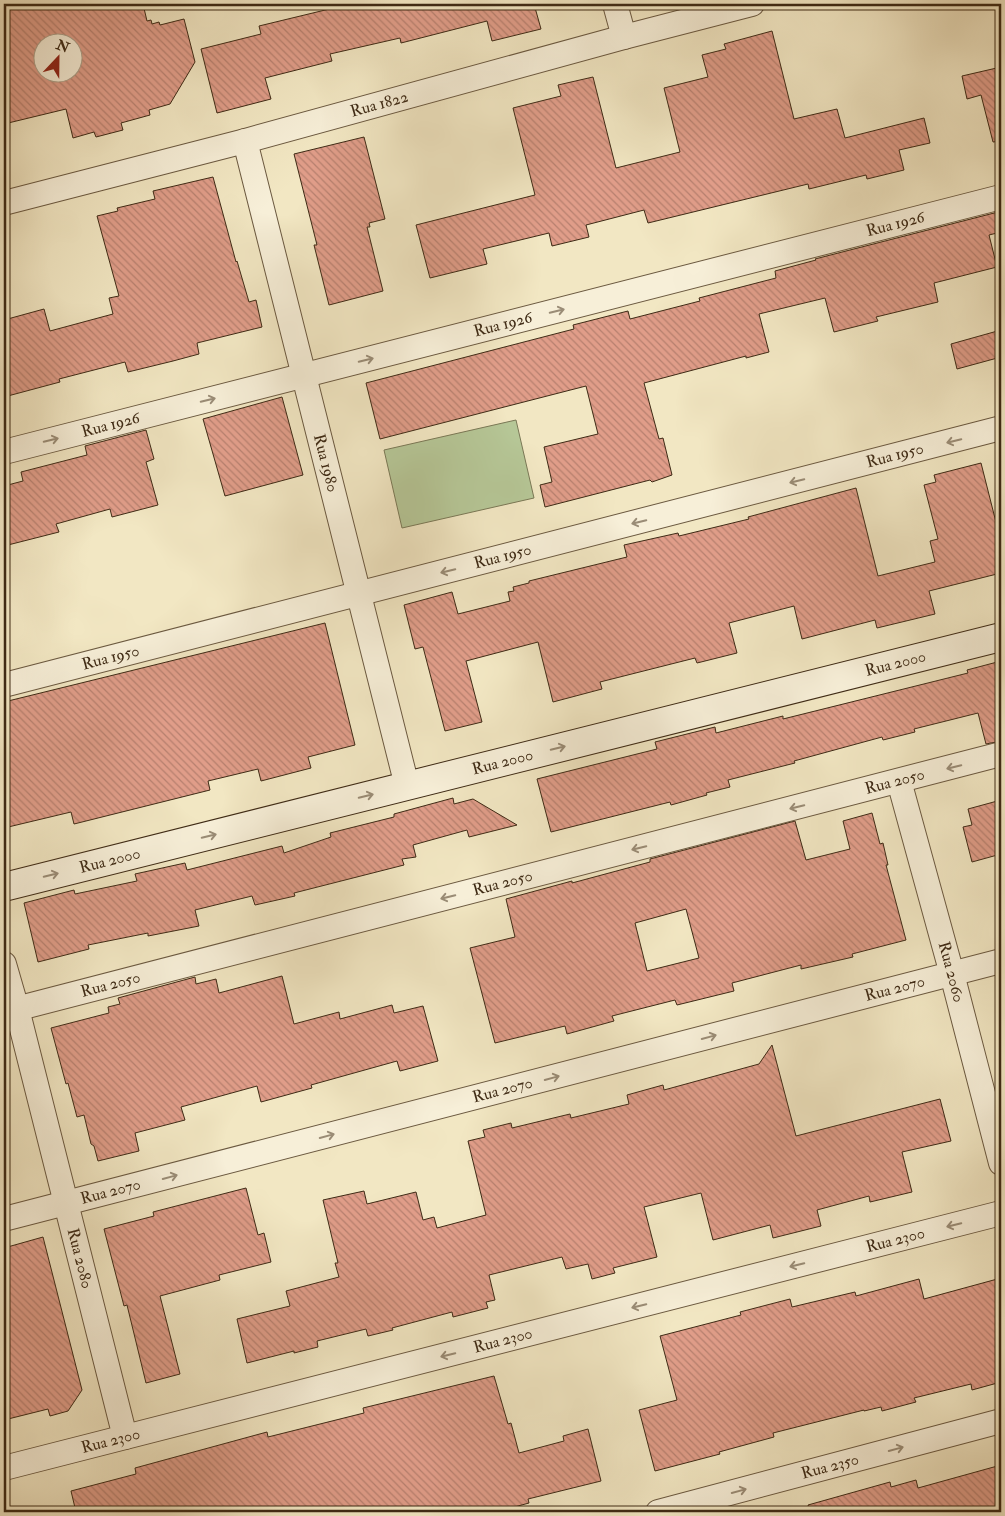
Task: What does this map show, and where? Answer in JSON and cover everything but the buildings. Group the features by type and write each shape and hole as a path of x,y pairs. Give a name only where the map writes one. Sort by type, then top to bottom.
{"main road":[{"name":"Rua 2000","path":"4,887 1001,637"}],"street":[{"path":"615,4 624,37"},
{"name":"Rua 1822","path":"4,203 245,141 624,37 752,4"},
{"name":"Rua 1980","path":"245,141 407,786"},
{"name":"Rua 1926","path":"4,452 1001,197"},
{"name":"Rua 1950","path":"4,685 1001,428"},
{"name":"Rua 2050","path":"10,1010 1001,754"},
{"name":"Rua 2060","path":"899,781 1001,1162"},
{"name":"Rua 2070","path":"4,1219 1001,961"},
{"name":"Rua 2080","path":"4,964 10,1010 65,1204 125,1437"},
{"name":"Rua 2300","path":"4,1468 1001,1213"},
{"name":"Rua 2350","path":"658,1512 1001,1421"}],"green space":[{"path":"516,420 534,498 402,528 384,450"}]}
